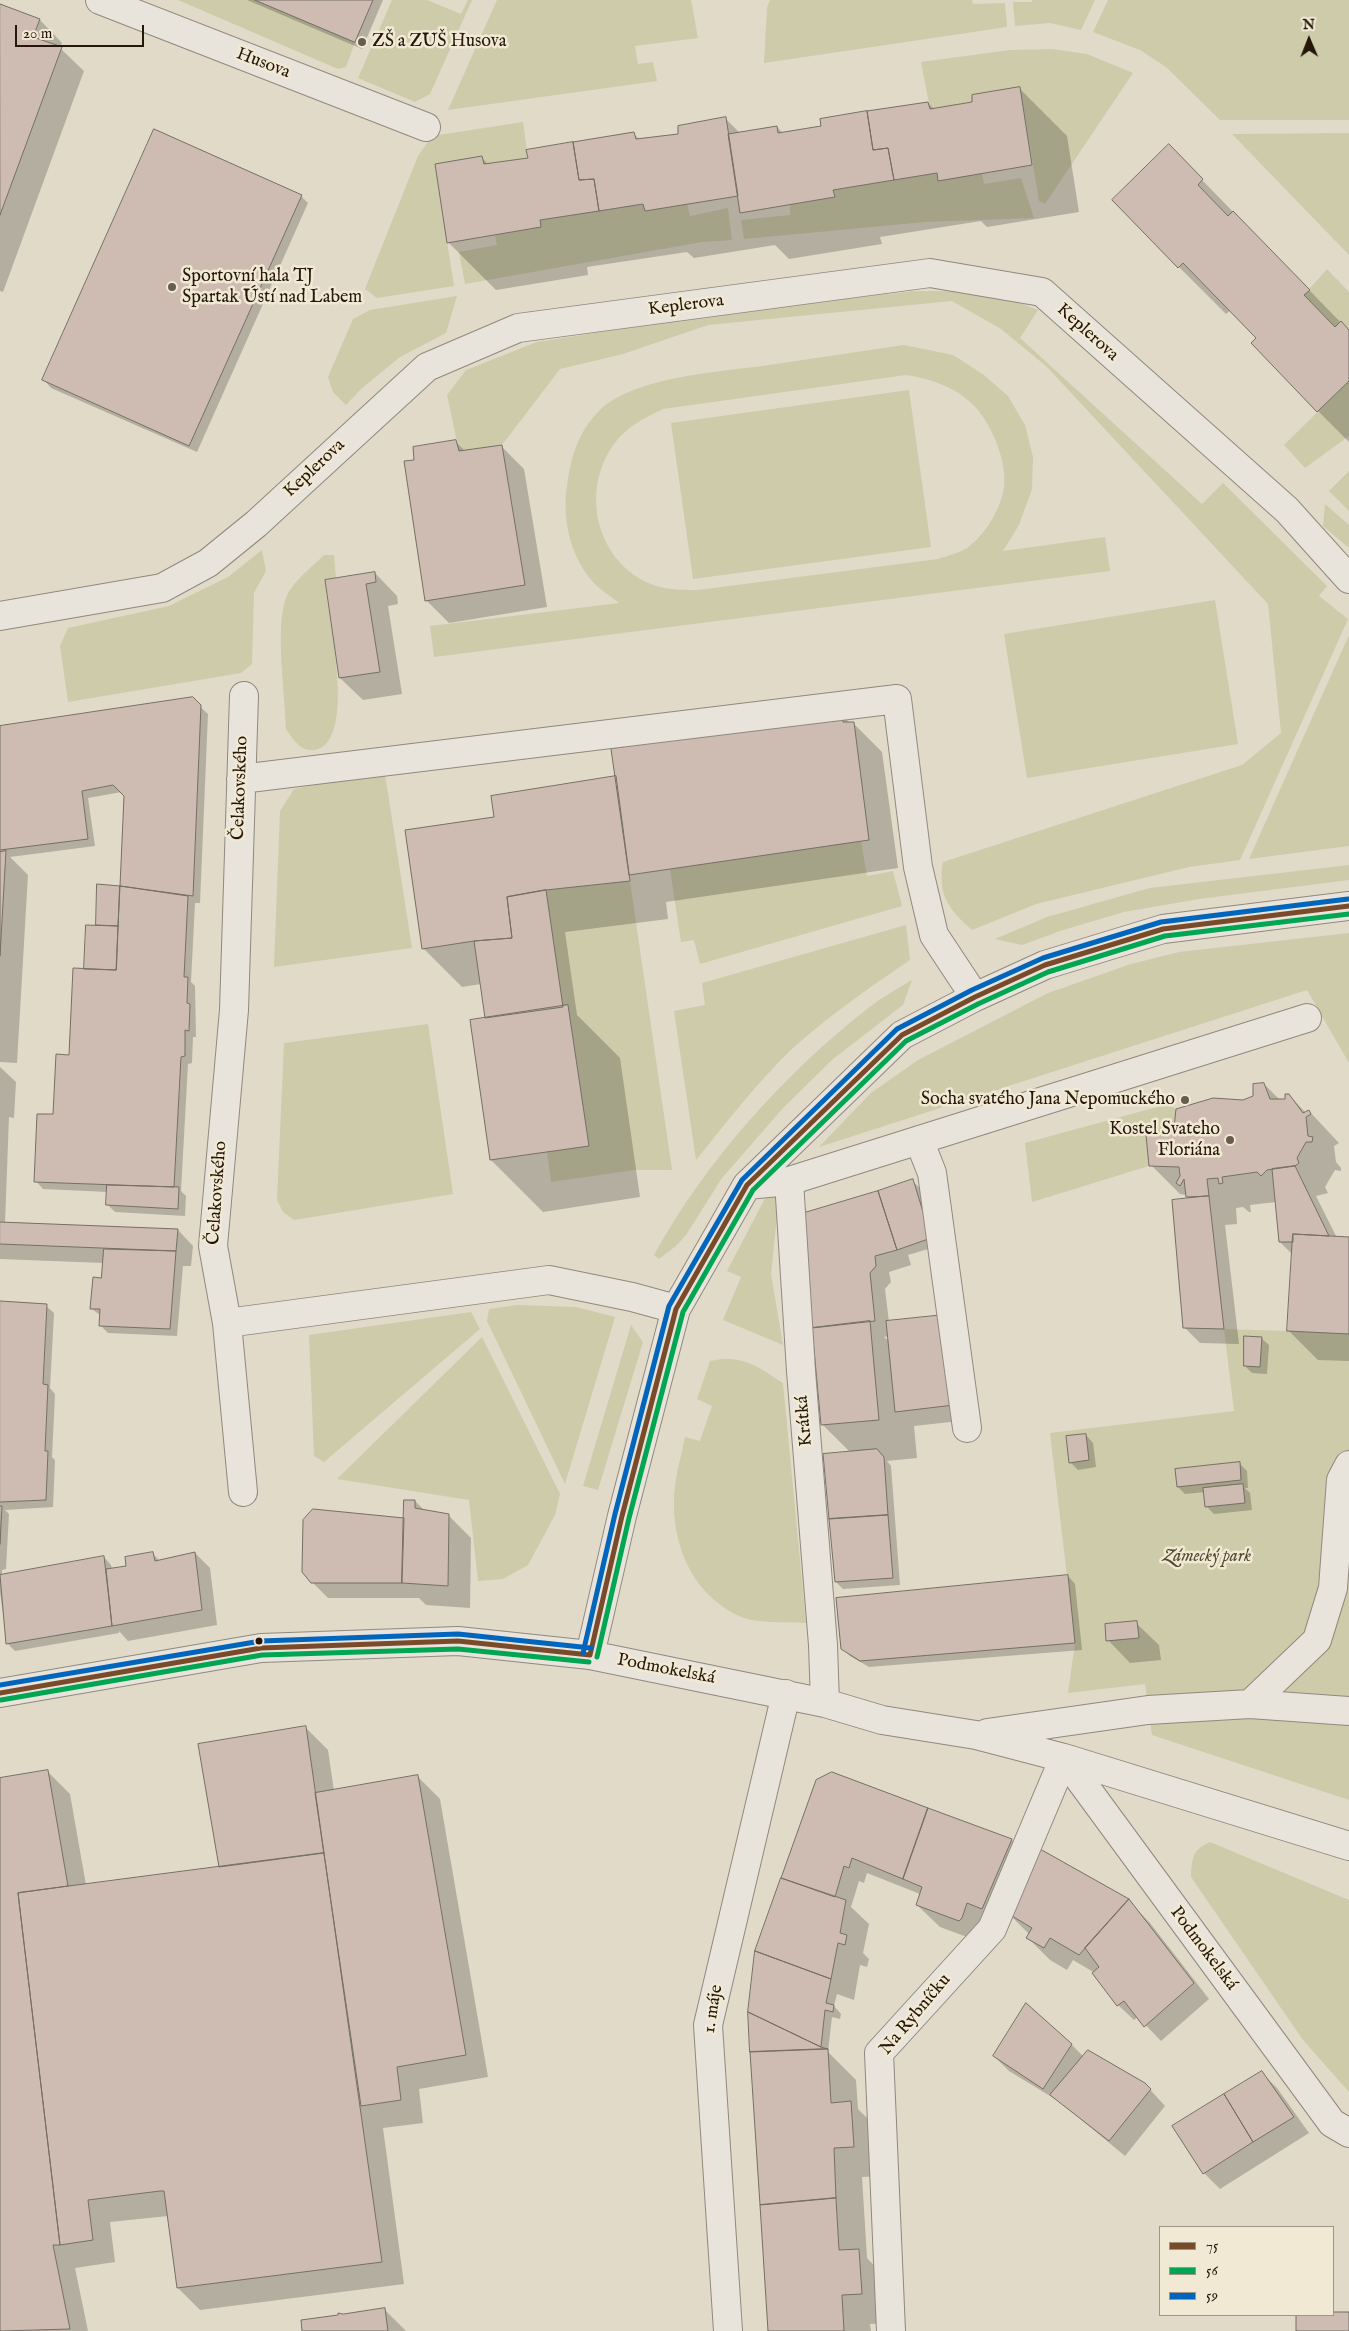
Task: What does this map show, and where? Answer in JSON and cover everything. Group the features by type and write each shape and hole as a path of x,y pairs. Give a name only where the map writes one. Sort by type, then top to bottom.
{"street":[{"name":"Husova","path":"100,0 426,127"},
{"name":"Keplerova","path":"0,616 162,588 208,563 256,524 427,367 518,328 930,274 1042,292 1287,510 1349,579"},
{"name":"Čelakovského","path":"243,1492 227,1323 213,1246 234,1010 244,696"},
{"path":"241,779 897,699 918,867 934,935 975,997"},
{"path":"590,1654 622,1516 676,1309 747,1185 902,1035 975,997 1045,965 1163,930 1349,906"},
{"path":"747,1185 789,1181 1307,1018"},
{"path":"919,1140 932,1173 967,1428"},
{"name":"Krátká","path":"789,1181 801,1371 824,1646 825,1702"},
{"path":"227,1323 549,1280 632,1297 676,1309"},
{"path":"1250,1704 1317,1640 1333,1588 1341,1480 1349,1465"},
{"name":"Podmokelská","path":"0,1693 261,1648 458,1641 590,1654 825,1702 882,1720 976,1735 1064,1758 1349,1846"},
{"name":"1. máje","path":"728,2331 708,2025 786,1694"},
{"path":"976,1735 1148,1710 1250,1704 1349,1711"},
{"name":"Podmokelská","path":"1064,1758 1332,2123 1349,2133"},
{"name":"Na Rybníčku","path":"891,2331 879,2053 992,1929 1064,1758"}],"green space":[{"path":"178,0 255,0 355,42 346,67 338,69"},
{"path":"392,0 427,0 461,14 468,0 472,0 430,94 415,102 358,78"},
{"path":"497,0 691,0 698,38 635,46 638,64 653,62 657,81 448,110"},
{"path":"770,0 972,0 973,4 1005,3 1007,27 764,63 767,8"},
{"path":"1032,0 1095,0 1081,30 1050,23 1015,26 1013,2 1032,2"},
{"path":"1108,0 1349,0 1349,120 1220,120 1166,67 1140,50 1093,32"},
{"path":"1052,49 1087,54 1133,73 1045,204 1039,201 1020,87 972,95 972,102 930,109 921,62 1010,50"},
{"path":"523,122 528,158 484,164 482,156 435,165 454,286 377,298 365,289 418,156 432,136"},
{"path":"1349,133 1349,255 1232,134"},
{"path":"937,173 982,173 984,184 1021,178 1034,218 925,222 744,239 741,220 790,215 790,205 835,197 833,190"},
{"path":"643,204 645,211 687,204 690,216 728,208 732,240 702,242 465,284 459,252 497,245 495,235 541,227 540,220"},
{"path":"1327,269 1349,292 1349,330 1341,321 1335,327 1304,295"},
{"path":"915,291 963,291 1006,298 1038,310 1020,338 1202,504 1223,483 1327,586 1319,596 1348,619 1240,860 1189,867 1036,904 972,930 957,915 947,901 942,883 943,862 1242,765 1281,733 1268,604 1046,366 1001,329 952,301 708,325 623,354 560,369 502,445 459,451 447,395 466,370 537,342 755,308"},
{"path":"457,296 446,333 400,357 361,389 346,405 333,392 328,377 353,319 370,310"},
{"path":"904,345 953,355 984,375 1008,396 1025,425 1033,457 1032,489 1019,525 1003,551 1105,537 1110,571 434,657 430,626 619,603 599,588 585,572 573,549 566,511 573,455 581,436 599,411 614,399 656,383 703,373","holes":["906,375 945,386 962,395 970,402 983,417 993,435 1001,456 1004,487 996,513 974,543 964,550 938,559 698,590 669,589 649,583 626,568 613,554 604,537 598,518 596,499 598,480 604,461 614,444 624,433 649,416 663,409"]},
{"path":"1349,381 1349,436 1305,468 1284,445"},
{"path":"909,390 931,547 693,579 671,423"},
{"path":"1349,471 1349,511 1329,491"},
{"path":"1325,504 1349,525 1349,548 1323,526"},
{"path":"262,550 266,571 254,593 252,664 241,673 68,702 60,646 68,628 169,606 228,577"},
{"path":"324,555 334,555 336,578 325,580 337,670 337,712 334,730 326,743 315,750 310,750 301,747 286,729 281,626 283,610 289,592 297,581"},
{"path":"1215,600 1238,744 1027,778 1004,634"},
{"path":"1349,635 1349,846 1249,859"},
{"path":"385,774 412,948 274,967 280,811 294,789 325,782"},
{"path":"861,841 867,876 893,871 902,906 700,964 694,940 681,942 670,869"},
{"path":"1349,865 1349,880 1199,899 1124,912 1063,930 1022,945 995,939 1047,917 1150,888"},
{"path":"630,881 672,1170 635,1170 551,1182 547,1152 589,1145 568,1005 563,1007 546,890"},
{"path":"906,925 910,960 850,1002 794,1047 755,1088 696,1160 674,1011 705,1005 702,983"},
{"path":"1349,933 1349,1063 1307,990 819,1147 871,1093 918,1060 1048,993 1131,964 1179,952"},
{"path":"912,980 903,1005 833,1059 784,1107 722,1178 686,1235 676,1246 659,1259 654,1255 674,1220 697,1186 722,1153 777,1091 836,1034 883,997"},
{"path":"428,1024 453,1194 294,1220 283,1212 277,1200 284,1043"},
{"path":"1168,1104 1176,1109 1174,1128 1146,1135 1149,1166 1032,1202 1025,1143"},
{"path":"771,1187 780,1188 771,1274 783,1345 723,1320 741,1277 727,1271"},
{"path":"517,1305 576,1307 615,1317 565,1484 487,1321 489,1309"},
{"path":"471,1312 480,1329 324,1462 314,1456 309,1335"},
{"path":"631,1325 643,1342 598,1490 583,1486"},
{"name":"Zámecký park","path":"1349,1326 1349,1800 1152,1735 1145,1684 1068,1693 1075,1643 1050,1433 1234,1411 1224,1329 1287,1331"},
{"path":"482,1337 560,1494 555,1515 528,1565 503,1579 478,1581 469,1500 337,1479"},
{"path":"722,1359 747,1362 783,1383 806,1623 752,1620 731,1612 712,1598 702,1587 693,1575 680,1547 674,1517 678,1467 685,1437 700,1441 712,1406 697,1399 710,1361"},
{"path":"1210,1842 1349,1900 1349,2092 1303,2040 1191,1877 1194,1855 1200,1848"}],"building":[{"path":"255,0 373,0 355,42"},
{"path":"0,4 40,19 33,37 62,47 0,215"},
{"path":"1020,87 1032,165 938,181 937,173 894,180 888,148 873,150 867,111 928,102 930,109 972,102 972,95"},
{"path":"867,111 873,150 888,148 894,180 833,190 835,197 740,213 728,134 777,126 778,133 821,126 820,119"},
{"path":"726,117 738,196 645,211 643,204 599,211 594,179 579,180 573,142 634,132 636,139 678,134 678,126"},
{"name":"Sportovní hala TJ Spartak Ústí nad Labem","path":"154,129 302,195 189,446 42,380"},
{"path":"573,142 579,180 594,179 599,211 540,220 541,227 447,243 435,164 482,156 484,164 528,158 526,150"},
{"path":"1169,144 1203,179 1198,185 1228,216 1233,211 1310,290 1304,295 1335,327 1341,321 1349,330 1349,381 1317,412 1251,343 1256,338 1183,263 1178,268 1112,200"},
{"path":"456,440 459,451 502,445 525,585 425,601 404,461 414,460 413,447"},
{"path":"375,572 376,582 366,584 380,672 339,678 325,580"},
{"path":"193,697 201,705 193,896 120,886 124,796 113,785 82,791 88,839 0,850 0,726"},
{"path":"842,714 843,722 854,722 869,840 629,875 611,749"},
{"path":"616,776 630,881 546,890 507,897 512,938 474,941 422,949 405,830 494,817 491,796"},
{"path":"6,851 0,956 0,852"},
{"path":"97,884 120,886 118,926 96,925"},
{"path":"120,886 188,896 184,977 188,977 189,1031 185,1030 185,1056 181,1057 174,1187 34,1182 37,1114 53,1114 56,1054 69,1055 73,968 116,970"},
{"path":"546,890 563,1007 485,1018 474,941 512,938 507,897"},
{"path":"86,925 118,926 116,970 84,969"},
{"path":"568,1005 589,1146 490,1160 470,1020"},
{"name":"Kostel Svateho Floriána","path":"1264,1083 1270,1099 1285,1099 1285,1094 1289,1094 1303,1113 1309,1110 1311,1114 1306,1117 1308,1136 1313,1137 1312,1142 1306,1142 1297,1158 1299,1163 1295,1166 1267,1170 1261,1176 1257,1172 1222,1177 1223,1183 1219,1184 1218,1178 1207,1179 1209,1196 1186,1197 1184,1179 1180,1186 1176,1183 1180,1176 1179,1167 1149,1166 1146,1135 1174,1128 1176,1109 1213,1098 1243,1100 1253,1096 1253,1084"},
{"path":"1295,1166 1329,1236 1293,1234 1293,1242 1279,1242 1272,1169"},
{"path":"913,1179 931,1238 897,1250 878,1191"},
{"path":"107,1185 179,1187 178,1209 106,1205"},
{"path":"878,1191 897,1250 875,1256 876,1266 870,1273 875,1321 812,1328 801,1214"},
{"path":"1209,1196 1224,1329 1183,1328 1172,1200"},
{"path":"0,1222 178,1229 176,1251 0,1244"},
{"path":"1293,1234 1349,1237 1349,1334 1287,1331"},
{"path":"104,1249 176,1251 170,1329 99,1326 100,1309 90,1309 93,1277 101,1278"},
{"path":"0,1301 47,1304 43,1384 48,1385 45,1451 48,1451 46,1500 0,1502"},
{"path":"944,1315 954,1405 895,1412 886,1321"},
{"path":"870,1321 879,1420 821,1425 812,1328"},
{"path":"1244,1336 1262,1337 1260,1367 1244,1366"},
{"path":"1086,1434 1089,1460 1069,1463 1066,1436"},
{"path":"877,1449 884,1457 888,1515 829,1519 823,1454"},
{"path":"1240,1462 1241,1480 1177,1487 1175,1469"},
{"path":"1243,1484 1245,1503 1205,1507 1203,1488"},
{"path":"404,1500 415,1500 415,1508 449,1514 448,1586 402,1583"},
{"path":"0,1506 2,1506 0,1544"},
{"path":"313,1509 404,1518 402,1583 311,1583 302,1572 303,1520"},
{"path":"888,1515 893,1578 835,1582 829,1519"},
{"path":"153,1552 155,1561 195,1552 202,1610 112,1626 106,1569 126,1566 125,1557"},
{"path":"104,1556 112,1626 6,1644 0,1575"},
{"path":"1068,1575 1075,1643 860,1661 841,1649 836,1598"},
{"path":"1137,1621 1139,1638 1106,1641 1105,1624"},
{"path":"306,1726 324,1853 219,1867 198,1744"},
{"path":"48,1770 68,1886 18,1893 60,2245 53,2245 70,2329 0,2331 0,1778"},
{"path":"832,1772 928,1808 903,1879 852,1858 849,1868 844,1866 835,1897 781,1878 816,1780"},
{"path":"418,1775 466,2055 397,2067 401,2100 361,2106 315,1793"},
{"path":"928,1808 1012,1839 982,1909 967,1903 962,1918 959,1921 916,1905 922,1887 903,1879"},
{"path":"1040,1849 1129,1899 1079,1955 1050,1938 1044,1948 1026,1938 1032,1928 1007,1913"},
{"path":"324,1853 382,2262 177,2288 164,2191 88,2200 93,2240 60,2245 18,1893"},
{"path":"781,1878 846,1900 840,1933 847,1935 845,1945 838,1943 831,1979 755,1951"},
{"path":"1129,1899 1194,1983 1144,2027 1124,2001 1117,2006 1092,1973 1099,1967 1085,1948"},
{"path":"755,1951 831,1979 826,2003 834,2005 833,2012 825,2010 821,2047 748,2012"},
{"path":"1026,2003 1072,2044 1043,2089 993,2056"},
{"path":"748,2012 821,2047 828,2049 750,2052"},
{"path":"828,2049 831,2103 851,2101 854,2147 834,2148 836,2198 760,2205 750,2052"},
{"path":"1088,2050 1145,2083 1151,2089 1109,2141 1050,2095"},
{"path":"1262,2071 1294,2117 1253,2142 1224,2094"},
{"path":"1224,2094 1253,2142 1203,2174 1172,2126"},
{"path":"836,2198 839,2250 859,2249 862,2294 842,2295 844,2331 768,2331 760,2205"},
{"path":"385,2308 388,2331 302,2331 301,2320 338,2315 338,2313 343,2314"},
{"path":"1334,2312 1349,2312 1349,2331 1296,2331 1296,2316 1334,2316"}],"transit line":[{"name":"59","path":"583,1653 615,1514 669,1306 742,1180 897,1029 972,990 1043,958 1161,922 1348,899"},
{"name":"75","path":"590,1655 622,1516 676,1309 747,1185 902,1035 975,997 1045,965 1163,929 1349,906"},
{"name":"56","path":"597,1657 629,1518 683,1312 753,1190 906,1041 978,1004 1048,972 1165,936 1349,914"},
{"name":"59","path":"0,1685 261,1641 458,1634 591,1648"},
{"name":"75","path":"0,1693 261,1648 458,1641 590,1655"},
{"name":"56","path":"1,1700 262,1655 458,1649 589,1662"}],"place":[{"name":"ZŠ a ZUŠ Husova","path":"362,42"},
{"name":"Sportovní hala TJ Spartak Ústí nad Labem","path":"172,287"},
{"name":"Socha svatého Jana Nepomuckého","path":"1185,1100"},
{"name":"Kostel Svateho Floriána","path":"1230,1140"}]}
